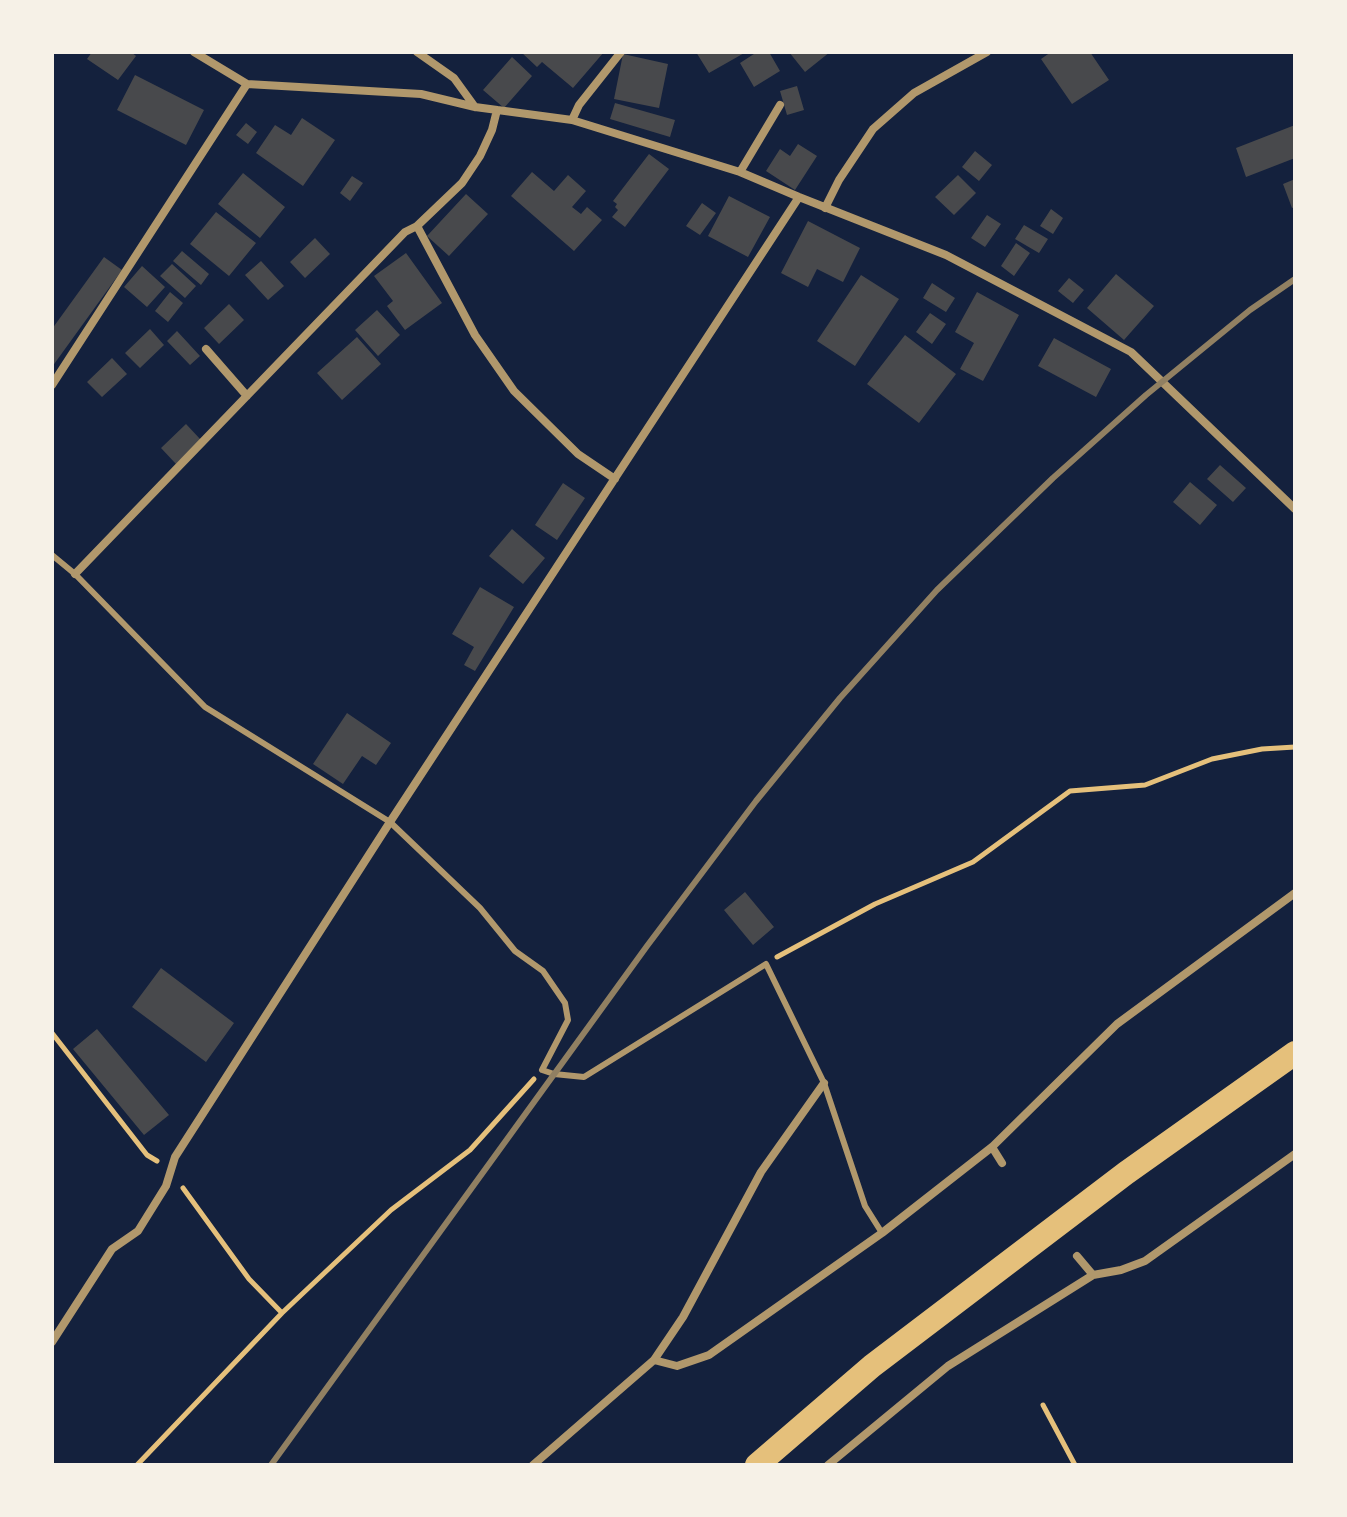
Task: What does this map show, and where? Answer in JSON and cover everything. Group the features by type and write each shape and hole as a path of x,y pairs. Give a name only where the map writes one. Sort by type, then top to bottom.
{"highway":[{"path":"757,1465 872,1366 1126,1173 1295,1053"}],"street":[{"path":"194,52 247,84 421,94 475,107 572,120 740,172 946,255 1131,352 1295,509"},
{"path":"417,52 454,78 475,107"},
{"path":"572,120 579,105 621,52"},
{"path":"825,208 839,180 873,129 914,93 987,52"},
{"path":"52,385 247,84"},
{"path":"740,172 780,105"},
{"path":"75,574 405,232 417,226 462,183 480,156 497,110"},
{"path":"52,1342 112,1249 138,1231 166,1186 175,1157 799,197"},
{"path":"417,226 475,335 514,391 578,454 615,479"},
{"path":"206,349 247,396"},
{"path":"654,1360 677,1366 709,1355 882,1233 992,1147 1117,1024 1295,893"},
{"path":"533,1465 654,1360 683,1317 761,1172 824,1083"},
{"path":"992,1147 1002,1163"},
{"path":"828,1465 948,1366 1093,1275 1121,1270 1145,1261 1295,1154"},
{"path":"1077,1256 1093,1275"}],"lane":[{"path":"52,555 75,574 205,707 390,822 469,897 515,951 543,971 565,1003 568,1020 542,1070 584,1077 766,964 824,1083 865,1206 882,1233"}],"path":[{"path":"766,964 875,904 973,862 1070,791 1145,785 1212,759 1262,749 1295,747"},
{"path":"52,1033 147,1155 171,1169 249,1279 282,1313"},
{"path":"137,1465 282,1313 391,1210 470,1150 542,1070"},
{"path":"1043,1405 1075,1465"}],"building":[{"path":"92,52 131,52 136,56 118,80 87,59"},
{"path":"521,52 604,52 573,88 542,62 537,67"},
{"path":"696,52 746,52 709,73"},
{"path":"757,52 769,52 780,71 754,87 740,63"},
{"path":"789,52 830,52 805,72"},
{"path":"1051,52 1090,52 1109,80 1072,104 1041,59"},
{"path":"623,54 668,64 659,108 614,99"},
{"path":"512,57 532,76 504,108 483,90"},
{"path":"135,75 204,110 186,145 117,110"},
{"path":"797,86 804,110 787,115 780,91"},
{"path":"615,103 675,120 670,137 610,119"},
{"path":"302,118 335,140 303,186 256,153 275,125 291,135"},
{"path":"246,123 257,132 248,144 236,135"},
{"path":"1295,125 1295,158 1246,177 1236,148"},
{"path":"798,144 817,156 795,190 766,171 780,149 790,156"},
{"path":"975,151 992,165 979,181 962,167"},
{"path":"649,154 669,169 625,227 612,217 618,210 613,201"},
{"path":"532,172 554,191 568,175 586,191 572,207 581,214 587,207 602,220 574,251 511,196"},
{"path":"243,173 285,207 260,238 218,204"},
{"path":"958,175 976,193 954,215 935,197"},
{"path":"352,176 363,183 350,201 340,193"},
{"path":"1295,179 1295,207 1292,208 1283,184"},
{"path":"466,194 488,214 449,256 427,236"},
{"path":"729,196 770,217 748,257 708,236"},
{"path":"702,203 716,213 700,235 686,226"},
{"path":"1051,209 1063,218 1053,234 1040,226"},
{"path":"216,212 256,243 229,276 190,244"},
{"path":"987,215 1001,224 985,247 971,238"},
{"path":"808,221 860,248 843,282 817,269 808,287 781,273"},
{"path":"1024,225 1048,239 1039,253 1015,239"},
{"path":"315,238 330,254 305,278 290,262"},
{"path":"1016,243 1030,253 1014,276 1001,266"},
{"path":"182,251 209,274 201,285 173,261"},
{"path":"406,253 442,303 405,330 387,306 393,301 374,276"},
{"path":"104,257 122,270 52,367 52,329"},
{"path":"261,261 284,286 268,300 245,275"},
{"path":"172,264 196,286 185,298 160,276"},
{"path":"142,266 165,287 147,307 124,287"},
{"path":"1116,274 1154,306 1124,340 1087,308"},
{"path":"861,275 899,299 855,366 817,341"},
{"path":"1069,278 1084,290 1073,303 1058,291"},
{"path":"932,283 955,298 946,312 923,298"},
{"path":"170,292 183,303 168,322 155,311"},
{"path":"977,292 1019,315 983,381 960,369 974,343 955,332"},
{"path":"229,304 244,320 219,344 204,328"},
{"path":"377,310 400,335 378,356 355,330"},
{"path":"930,313 946,324 932,344 916,332"},
{"path":"150,329 164,345 140,368 125,353"},
{"path":"177,331 200,356 190,365 167,341"},
{"path":"905,335 956,374 919,423 867,384"},
{"path":"357,337 381,364 342,400 317,373"},
{"path":"1054,338 1111,369 1096,397 1038,366"},
{"path":"112,358 127,374 102,397 87,382"},
{"path":"186,424 201,440 176,464 161,448"},
{"path":"1220,465 1246,488 1233,502 1207,479"},
{"path":"1190,482 1217,505 1200,525 1173,502"},
{"path":"563,483 585,498 557,540 535,525"},
{"path":"512,529 545,558 523,584 489,556"},
{"path":"480,587 514,607 475,671 464,665 474,647 452,634"},
{"path":"347,713 391,743 376,765 362,756 343,784 313,764"},
{"path":"745,892 774,927 753,945 724,910"},
{"path":"161,968 234,1023 206,1062 132,1007"},
{"path":"97,1029 169,1115 144,1135 73,1049"}],"railway":[{"path":"271,1465 647,946 756,801 840,698 937,590 1053,478 1146,395 1250,310 1295,279"}]}
